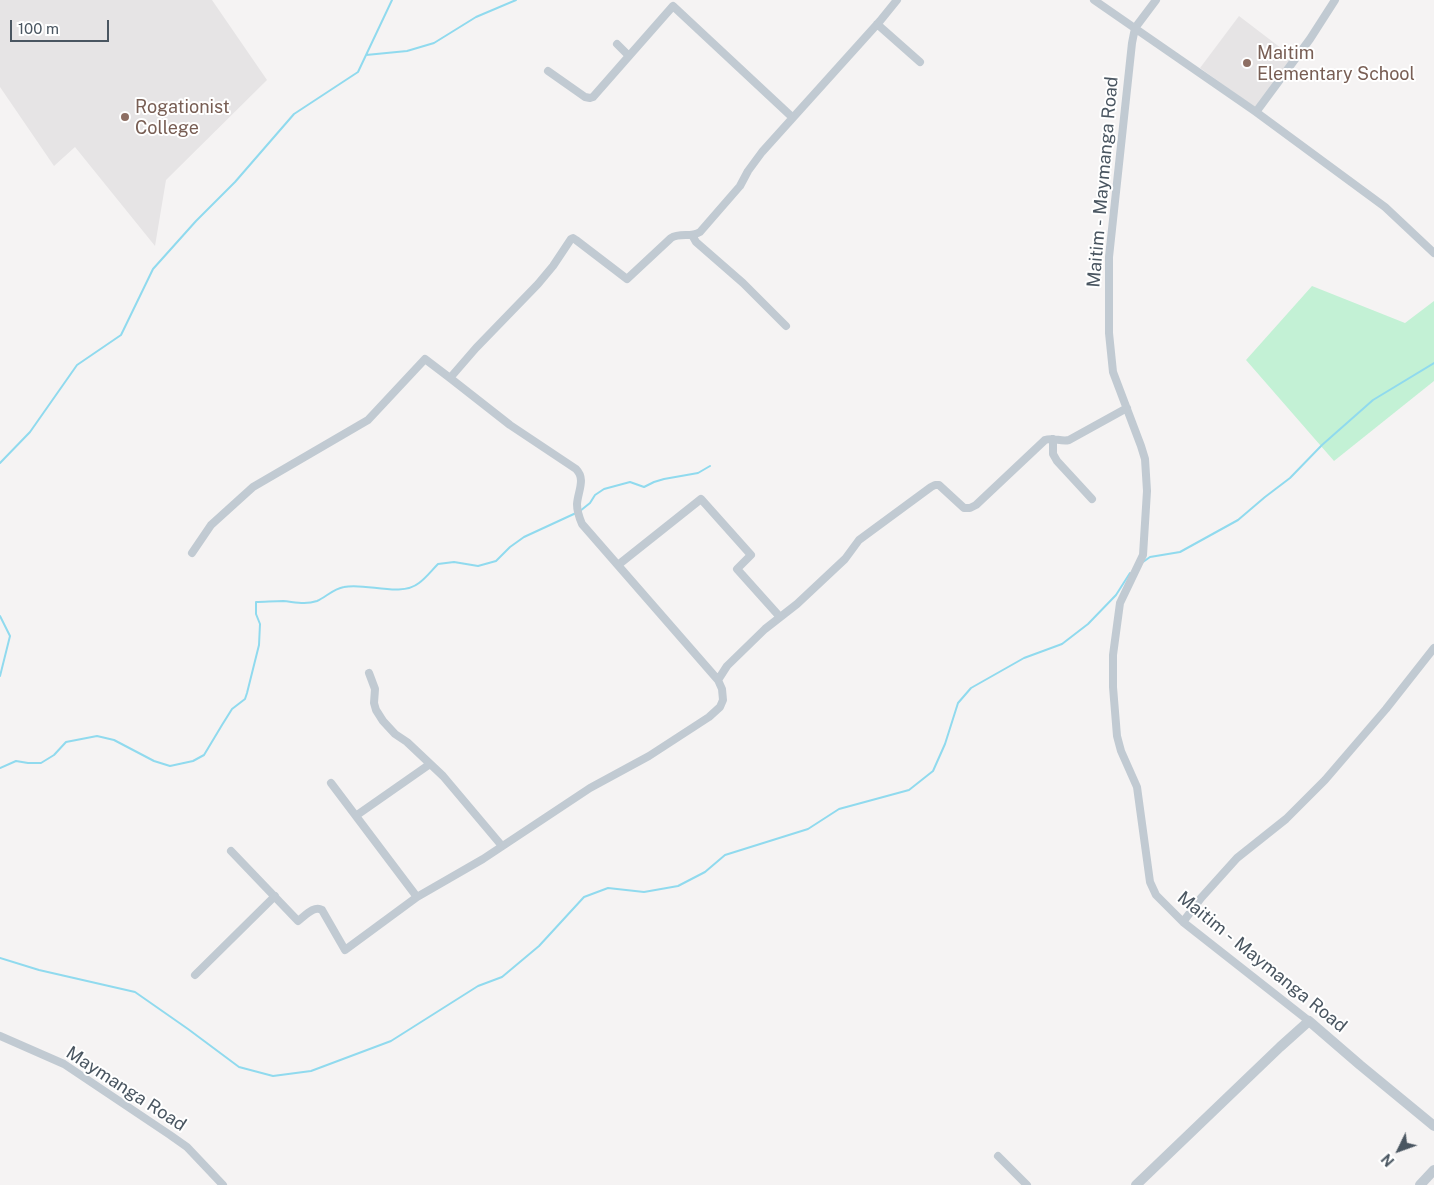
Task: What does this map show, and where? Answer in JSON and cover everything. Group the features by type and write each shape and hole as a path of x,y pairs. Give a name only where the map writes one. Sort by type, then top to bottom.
{"street":[{"path":"450,378 476,348 538,284 571,239 574,238 627,279 671,238 679,235 696,235 700,232 740,186 762,152 897,0"},
{"path":"1094,0 1256,112 1385,207 1434,253"},
{"name":"Maitim - Maymanga Road","path":"1156,0 1135,28 1132,42 1109,257 1109,333 1113,372 1145,459 1147,491 1143,555 1120,603 1113,655 1113,687 1117,736 1137,787 1150,882 1156,895 1183,922 1309,1021 1434,1126"},
{"path":"1256,112 1310,39 1334,0"},
{"path":"548,71 585,97 593,97 673,6 792,117"},
{"path":"877,24 920,62"},
{"path":"617,44 629,56"},
{"path":"692,235 696,242 743,283 786,326"},
{"path":"192,553 212,525 253,487 368,420 425,358 510,425 580,473 582,478 577,503 578,515 582,524 718,680 722,689 723,700 720,707 709,717 649,756 590,788 502,846 417,897 345,950 322,910 315,908 298,921 231,851"},
{"path":"718,680 727,666 850,554 859,540 935,484 939,485 964,508 970,508 976,505 1048,439 1069,440 1127,408"},
{"path":"1053,439 1053,454 1057,461 1092,499"},
{"path":"618,565 701,499 751,555 737,569 780,617"},
{"path":"1183,922 1201,898 1237,858 1286,819 1325,780 1386,709 1434,648"},
{"path":"369,673 375,689 374,703 376,710 383,721 443,776 502,846"},
{"path":"357,815 430,764"},
{"path":"332,782 417,897"},
{"path":"194,975 275,896"},
{"path":"1136,1185 1309,1021"},
{"name":"Maymanga Road","path":"0,1036 64,1064 163,1130 187,1147 223,1185"},
{"path":"998,1156 1027,1185"},
{"path":"1420,1185 1434,1170"}],"shaded area":[{"name":"Rogationist College","path":"0,0 212,0 267,80 166,180 155,246 75,147 54,166 0,87"},
{"name":"Maitim Elementary School","path":"1239,16 1294,58 1257,109 1200,68"}],"green space":[{"path":"1312,286 1405,323 1434,301 1434,381 1334,461 1246,360"}],"waterway":[{"path":"0,463 30,432 77,365 121,335 153,269 196,221 235,182 294,114 358,72 392,0"},
{"path":"366,55 407,51 434,43 476,17 516,0"},
{"path":"1143,562 1150,557 1180,552 1238,520 1290,478 1322,445 1373,400 1434,363"},
{"path":"580,511 590,503 595,495 604,489 630,482 644,487 664,479 698,473 710,466"},
{"path":"0,768 16,761 41,763 54,755 66,742 97,736 114,740 154,761 170,766 193,761 204,755 232,709 245,699 259,645 260,624 256,614 256,602 283,601 308,603 317,601 336,589 353,586 393,590 411,587 422,581 438,564 454,562 478,566 496,561 510,547 524,537 576,513"},
{"path":"0,958 39,970 135,992 239,1067 273,1076 311,1071 391,1041 478,986 502,977 539,946 584,897 608,888 644,892 678,886 705,872 725,855 808,829 839,809 909,790 933,771 945,744 958,703 971,688 1024,658 1062,644 1088,624 1116,595 1130,573"},
{"path":"0,616 10,636 0,676"}],"place":[{"name":"Maitim Elementary School","path":"1247,63"},
{"name":"Rogationist College","path":"125,117"}]}
